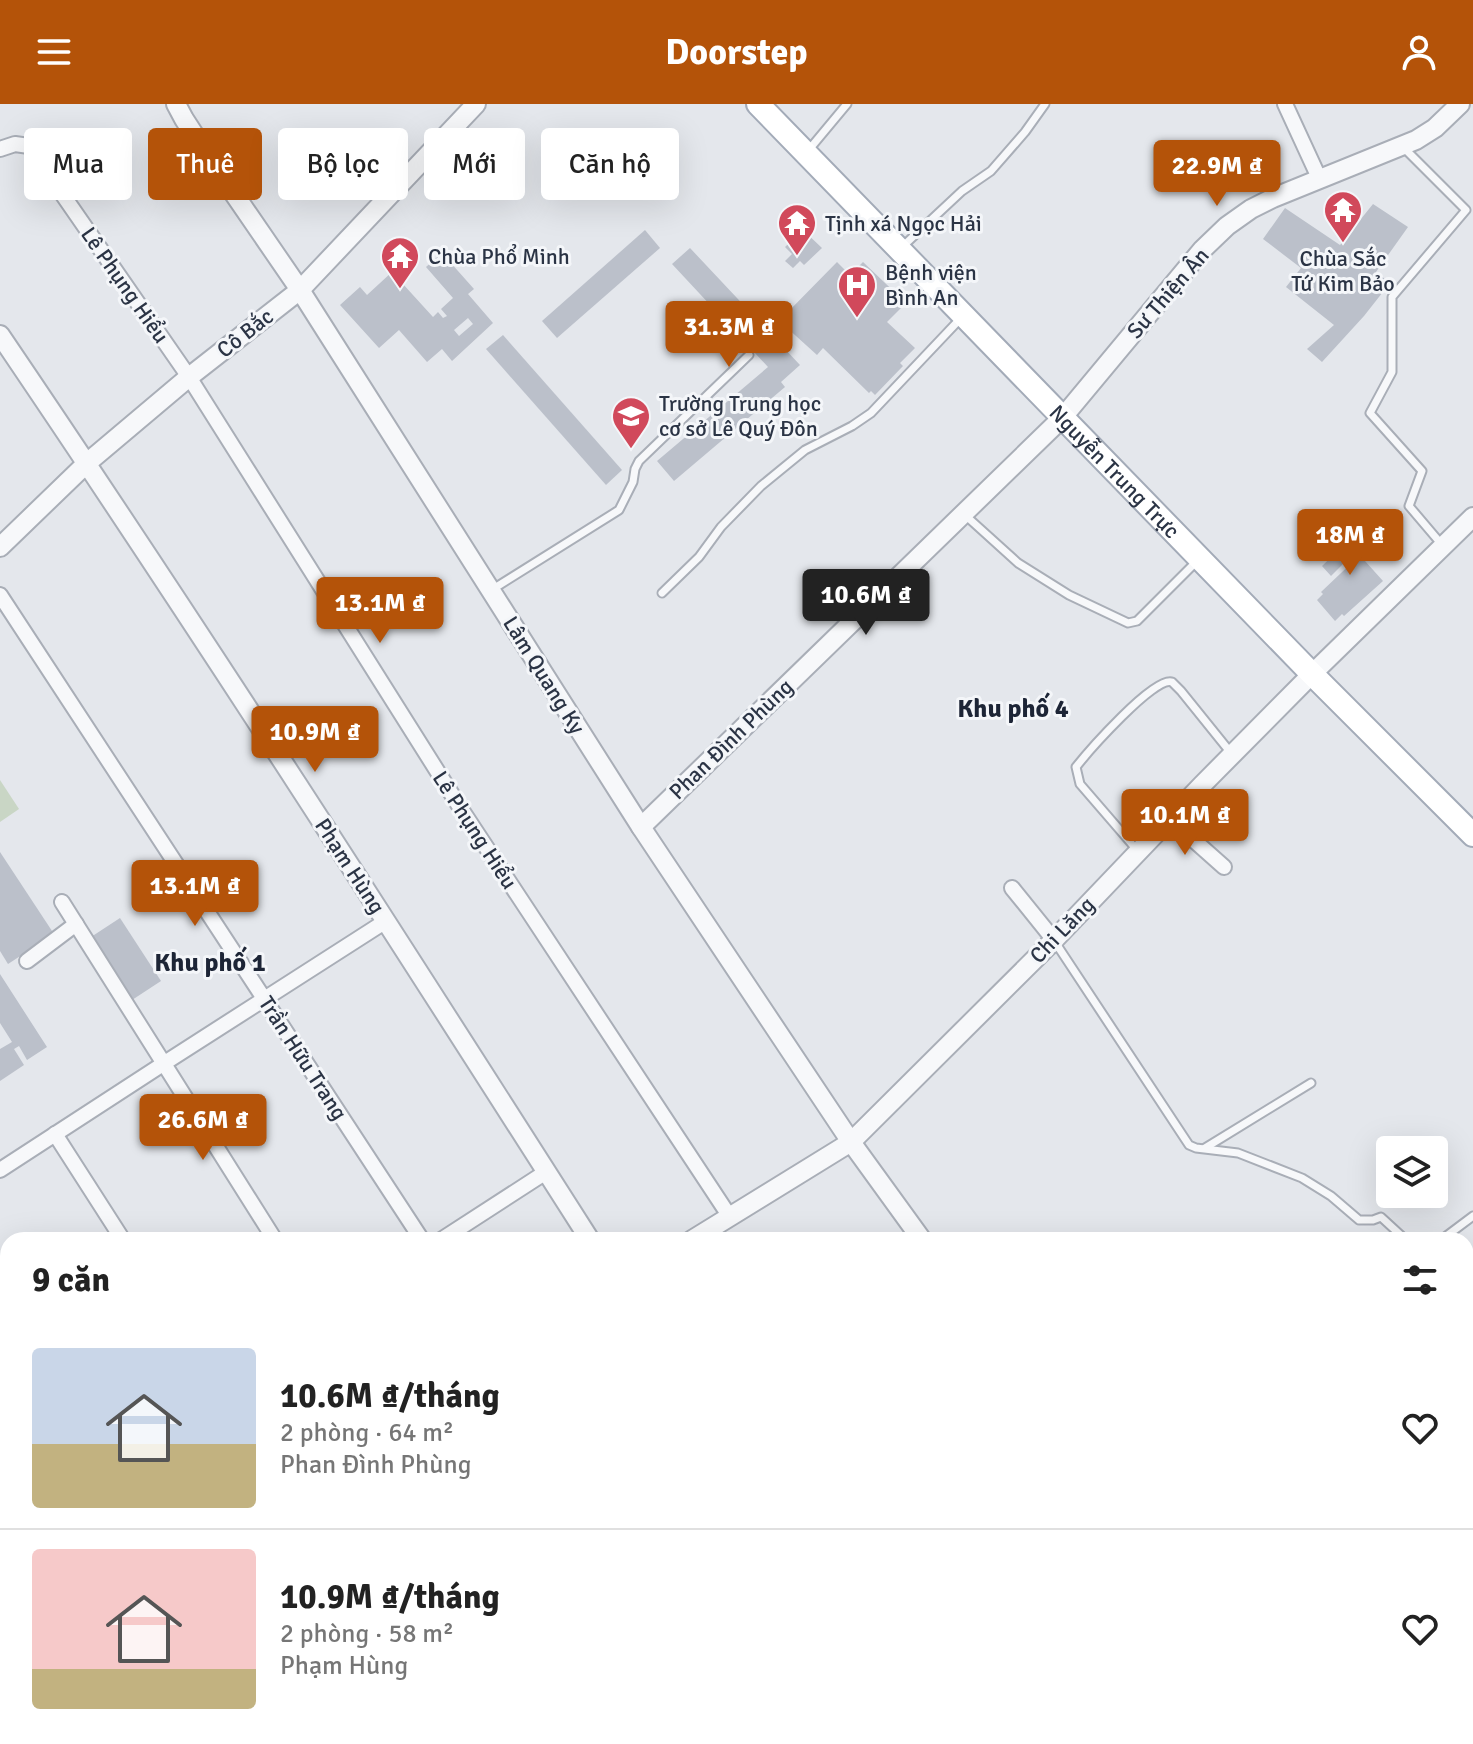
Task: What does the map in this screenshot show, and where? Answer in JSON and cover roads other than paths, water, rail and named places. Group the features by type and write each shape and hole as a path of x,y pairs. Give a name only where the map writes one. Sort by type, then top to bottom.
{"main road":[{"name":"Nguyễn Trung Trực","path":"758,104 1312,674 1473,835"}],"street":[{"name":"Lâm Quang Ky","path":"176,104 300,290 641,827 851,1142 916,1232"},
{"name":"Cô Bắc","path":"0,547 87,463 189,377 300,290 476,104"},
{"path":"1285,104 1320,180"},
{"name":"Sư Thiện Ân","path":"1063,417 1194,260 1227,226 1273,198 1416,140 1435,128 1460,104"},
{"name":"Lê Phụng Hiểu","path":"0,149 15,144 29,146 189,377 463,812 730,1217"},
{"name":"Phạm Hùng","path":"0,335 386,921 585,1232"},
{"name":"Phan Đình Phùng","path":"641,827 1063,417"},
{"name":"Chi Lăng","path":"705,1232 851,1142 1054,940 1312,674 1473,517"},
{"name":"Trần Hữu Trang","path":"0,595 417,1232"},
{"path":"1170,819 1224,867"},
{"path":"1012,888 1054,940"},
{"path":"62,902 270,1232"},
{"path":"0,1170 386,921"},
{"path":"27,961 76,924"},
{"path":"55,1134 118,1232"},
{"path":"453,1232 546,1172"}],"lane":[{"path":"806,153 847,104"},
{"path":"900,250 962,191 991,171 1045,104"},
{"path":"1402,146 1466,210 1392,297 1392,372 1370,413 1422,471 1409,506 1443,546"},
{"path":"662,593 699,557 721,527 761,486 805,450 871,413 964,315"},
{"path":"491,590 619,510 639,461 749,355"},
{"path":"963,513 1018,563 1069,595 1128,623 1137,621 1200,558"},
{"path":"1138,852 1080,784 1076,767 1094,744 1146,695 1167,681 1173,682 1181,691 1232,755"},
{"path":"1054,940 1189,1145 1238,1153 1302,1178 1331,1196 1359,1220 1381,1217 1397,1232"},
{"path":"1203,1149 1311,1083"},
{"path":"1452,1232 1473,1216"}],"place":[{"name":"Chùa Sắc Tứ Kim Bảo","path":"1343,244"},
{"name":"Tịnh xá Ngọc Hải","path":"797,257"},
{"name":"Chùa Phổ Minh","path":"400,290"},
{"name":"Bệnh viện Bình An","path":"857,319"},
{"name":"Trường Trung học cơ sở Lê Quý Đôn","path":"631,450"}],"district":[{"name":"Khu phố 4","path":"1013,709"},
{"name":"Khu phố 1","path":"210,963"}]}
